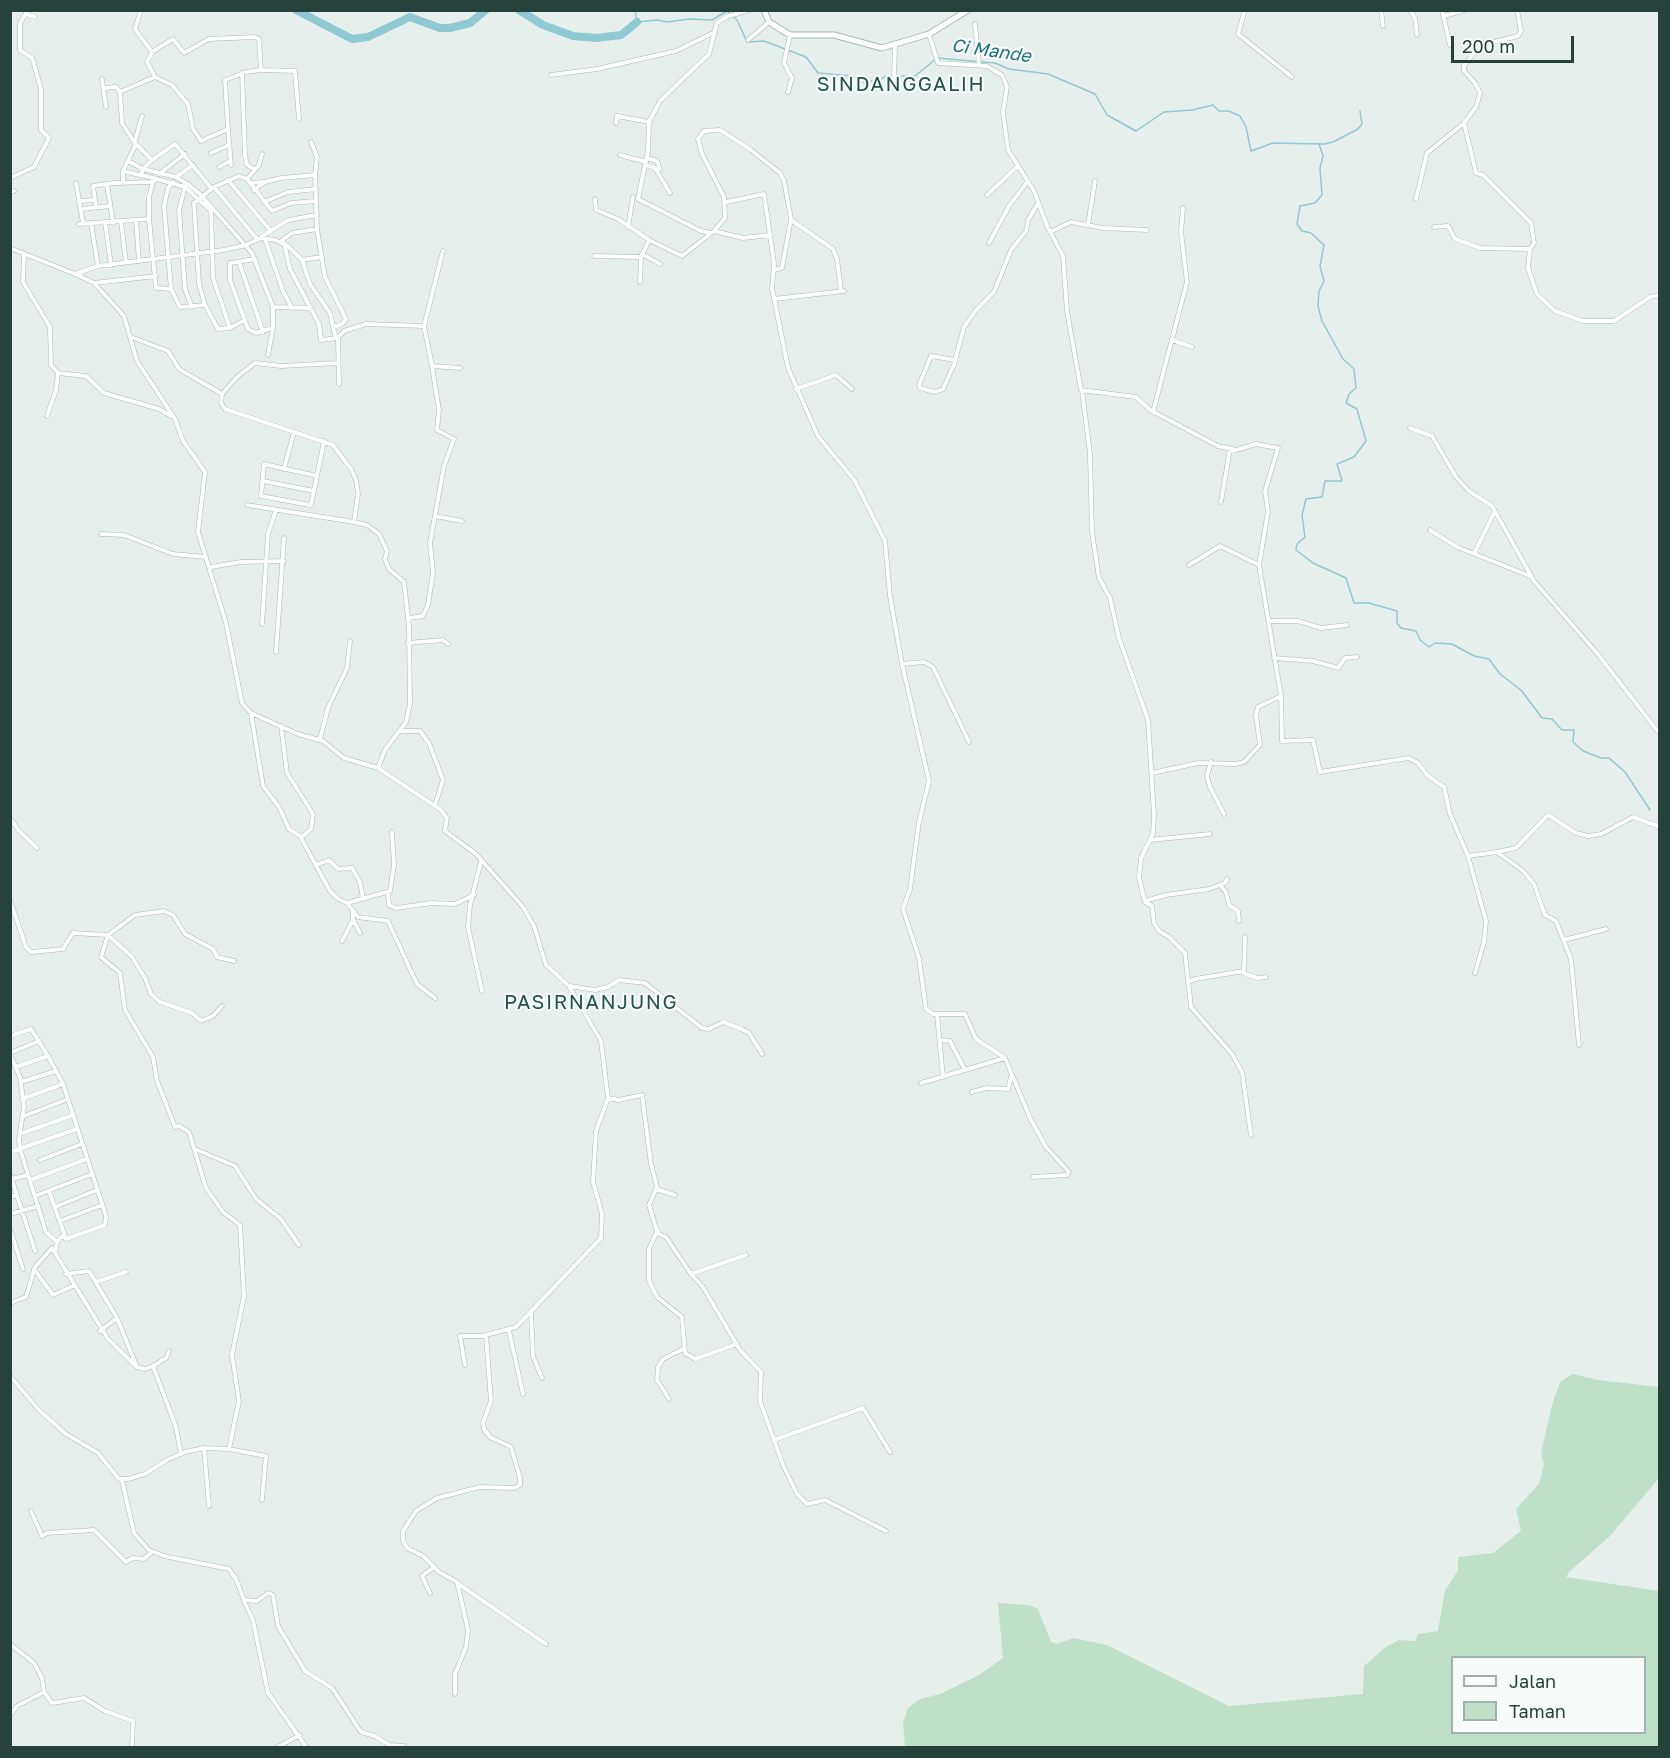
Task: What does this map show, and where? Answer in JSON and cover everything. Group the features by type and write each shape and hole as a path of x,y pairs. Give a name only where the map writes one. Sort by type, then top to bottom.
{"main road":[{"path":"764,10 769,22 790,35 834,35 882,48 929,34 968,10"}],"street":[{"path":"141,10 135,29 152,52"},
{"path":"749,10 720,20 709,54 660,101 648,122 646,161 639,200 701,231 743,238 771,235"},
{"path":"1245,10 1238,34 1292,78"},
{"path":"1381,10 1383,26"},
{"path":"1410,10 1415,18 1417,35"},
{"path":"1450,45 1443,13 1465,10"},
{"path":"1416,199 1427,151 1464,123 1476,107 1480,93 1475,83 1464,71 1465,63 1475,49 1486,42 1518,36 1521,31 1517,10"},
{"path":"10,178 34,167 49,138 41,129 41,89 34,64 20,50 20,23 27,12 35,17"},
{"path":"748,40 769,22"},
{"path":"975,24 979,62"},
{"path":"551,75 597,69 676,51 715,32"},
{"path":"929,34 935,60 940,64 979,62 998,70 1006,86 1003,112 1008,150 1028,181 1064,262 1067,311 1082,390 1090,454 1092,532 1099,578 1110,598 1119,638 1147,712 1154,814 1150,840 1141,858 1139,874 1145,902 1152,906 1154,923 1159,931 1169,937 1185,953 1191,1007 1232,1054 1242,1072 1251,1135"},
{"path":"788,92 792,78 784,67 790,35"},
{"path":"228,129 201,141 193,129 184,99 169,82 155,77 147,62 152,52 173,39 184,53 208,39 255,37 259,39 261,70"},
{"path":"895,45 893,77 913,89"},
{"path":"219,167 231,163 225,80 242,73 261,70 295,71 299,119"},
{"path":"242,73 245,155 247,165 254,169"},
{"path":"120,92 155,77"},
{"path":"102,79 106,107"},
{"path":"105,88 116,87 120,92 122,123 135,143 152,160"},
{"path":"123,183 123,171 135,143 142,116"},
{"path":"616,123 617,116 648,122"},
{"path":"1464,123 1476,173 1483,175 1531,223 1534,243 1530,249 1528,268 1537,294 1555,310 1570,318 1583,321 1614,321 1650,297 1659,295"},
{"path":"595,199 596,210 618,219 649,240 682,256 712,232 725,218 726,202 698,143 700,134 707,130 720,130 751,150 780,173 784,181 791,219 782,268 774,270"},
{"path":"311,142 317,157 316,215 325,279 346,319 342,324 333,327"},
{"path":"141,174 152,160 173,144 185,154 212,187 261,238 292,308"},
{"path":"211,153 229,146"},
{"path":"171,289 156,289 149,197 156,178 185,154"},
{"path":"248,181 254,169 260,165 262,154"},
{"path":"620,155 657,161 660,169"},
{"path":"128,160 156,178"},
{"path":"646,161 656,168 670,193"},
{"path":"193,165 168,188 164,199 168,257 171,289 180,307 205,305"},
{"path":"987,195 1018,166"},
{"path":"123,171 175,180 200,196 246,245 256,259 273,307 273,328 268,356"},
{"path":"243,321 230,328 217,328 205,305 199,284 193,206 200,196 212,187 239,176 248,181 265,182 291,176 315,175"},
{"path":"96,207 93,186 156,178"},
{"path":"175,180 200,196"},
{"path":"228,180 270,230"},
{"path":"248,181 272,211 291,203 316,201"},
{"path":"989,243 1009,206 1028,181"},
{"path":"1088,225 1095,181"},
{"path":"254,190 265,182"},
{"path":"76,183 81,208 81,223 149,219"},
{"path":"107,184 113,222"},
{"path":"185,187 178,205 185,289 192,307"},
{"path":"264,202 288,192 316,189"},
{"path":"726,202 763,193 771,235 774,298 779,330 796,389 818,436 855,481 885,540 890,596 902,664 929,781 918,831 910,889 903,909 919,958 926,1009 929,1013 965,1014 976,1039 1005,1058 1011,1076 1046,1147 1069,1172 1067,1175 1034,1177"},
{"path":"628,227 633,197"},
{"path":"80,201 95,200"},
{"path":"955,360 931,356 919,385 920,388 941,390 955,360 967,321 994,292 1011,250 1026,231 1033,209 1038,202"},
{"path":"81,208 110,206"},
{"path":"1153,412 1187,282 1180,231 1183,208"},
{"path":"211,209 216,291 230,328"},
{"path":"75,274 98,266 154,260 246,245 288,220 316,215"},
{"path":"774,298 843,291 833,249 791,219"},
{"path":"136,220 139,261"},
{"path":"105,222 111,265"},
{"path":"121,222 126,262"},
{"path":"1050,232 1069,222 1147,230"},
{"path":"91,223 98,266"},
{"path":"1434,227 1448,226 1455,239 1480,248 1530,249"},
{"path":"282,243 292,233 317,229"},
{"path":"261,238 282,243 302,260 310,284 330,314 337,338 339,384"},
{"path":"640,282 641,255 649,240"},
{"path":"282,243 295,282 319,324 321,340 337,338 344,331 359,324 424,326"},
{"path":"10,248 94,283 124,316 137,362 175,419 183,441 205,472 198,532 211,567 234,655 239,696 251,713 263,786 279,807 289,829 302,838 330,891 338,899 347,903 353,913 353,920 342,941"},
{"path":"409,618 423,616 428,604 433,573 430,543 444,465 454,439 437,430 439,410 424,326 443,251"},
{"path":"24,255 23,282 50,327 51,365 58,373 91,379 105,393 159,409 175,419"},
{"path":"594,256 641,255 660,264"},
{"path":"302,260 322,257"},
{"path":"256,259 239,262 230,260 230,280 243,321 250,331 263,332 273,328"},
{"path":"239,262 263,332"},
{"path":"94,283 156,276"},
{"path":"273,307 310,308"},
{"path":"131,337 168,351 178,369 222,394"},
{"path":"1172,340 1192,347"},
{"path":"338,363 281,366 255,363 237,377 222,394 220,403 225,409 334,446 354,475 358,494 354,522"},
{"path":"432,366 460,368"},
{"path":"47,416 56,390 58,373"},
{"path":"796,389 837,375 852,389"},
{"path":"1082,390 1136,397 1153,412 1207,442 1230,449 1243,450 1256,444 1276,447 1279,450 1265,491 1268,511 1259,565 1281,696 1282,741 1313,740 1320,772 1401,758 1418,763 1428,776 1444,787 1450,814 1468,856 1486,921 1484,942 1475,974"},
{"path":"1410,428 1432,436 1458,480 1495,511 1531,576 1659,734"},
{"path":"284,469 294,432"},
{"path":"317,476 264,464 261,496 309,505 314,491 317,476 324,441"},
{"path":"1221,501 1230,449"},
{"path":"263,482 314,491"},
{"path":"247,506 367,525 379,534 387,552 385,557 389,570 404,582 409,618 411,698 406,722 385,750 378,768"},
{"path":"262,624 269,530 276,510"},
{"path":"1474,554 1495,511"},
{"path":"435,516 462,521"},
{"path":"1430,530 1474,554 1531,576"},
{"path":"101,534 124,535 173,554 206,558"},
{"path":"276,652 284,538"},
{"path":"1189,565 1220,546 1259,565"},
{"path":"211,567 284,561"},
{"path":"1268,621 1298,621 1321,628 1347,625"},
{"path":"408,643 443,640 448,644"},
{"path":"320,739 326,714 346,668 350,641"},
{"path":"1274,658 1310,660 1338,668 1345,658 1358,657"},
{"path":"902,664 924,662 933,667 969,742"},
{"path":"1152,773 1210,762 1236,764 1244,762 1247,756 1257,750 1260,743 1257,706 1281,696"},
{"path":"251,713 298,734 320,739 344,758 378,768 435,805 447,816 445,831 482,860 523,907 534,926 546,965 569,986 599,1036 608,1098 596,1131 593,1182 602,1214 601,1238 531,1312 509,1331 488,1333 486,1336 460,1336 465,1365"},
{"path":"281,726 287,773 313,814 311,830 302,838"},
{"path":"400,731 420,731 429,743 443,780 435,805"},
{"path":"1210,762 1207,777 1210,788 1224,814"},
{"path":"1468,856 1516,848 1548,815 1576,834 1588,836 1601,834 1633,816 1659,827"},
{"path":"10,818 19,831 37,848"},
{"path":"392,832 394,865 391,890 388,893 389,904 396,908 432,903 455,904 474,895"},
{"path":"1150,840 1210,834"},
{"path":"1497,852 1531,878 1545,915 1555,919 1564,940 1571,959 1579,1045"},
{"path":"316,865 329,860 338,869 352,868 360,882 363,899"},
{"path":"482,860 468,927 482,991"},
{"path":"1145,902 1225,883 1227,879"},
{"path":"1219,884 1227,892 1229,905 1238,910 1239,921"},
{"path":"347,903 388,893"},
{"path":"10,900 26,947 31,952 63,949 73,933 108,935 132,957 145,978 151,994 160,1002 192,1013 201,1021 213,1016 222,1006"},
{"path":"230,1449 239,1401 232,1355 244,1296 241,1228 239,1223 223,1212 206,1188 189,1132 179,1126 175,1127 157,1081 153,1057 128,1019 120,974 101,957 108,935 135,915 164,911 173,915 185,934 213,950 217,957 234,961"},
{"path":"353,913 370,920 388,921 417,984 435,998"},
{"path":"353,920 360,933"},
{"path":"1564,940 1606,929"},
{"path":"1242,972 1245,969 1245,937"},
{"path":"1188,982 1195,978 1242,972 1257,978 1266,977"},
{"path":"569,986 595,990 608,987 620,980 639,981 653,988 702,1028 708,1029 723,1022 749,1033 762,1054"},
{"path":"937,1014 944,1077"},
{"path":"10,1036 31,1029 48,1056 63,1084 102,1205 105,1225 66,1239 62,1236 57,1242 55,1253"},
{"path":"939,1040 950,1041 965,1070"},
{"path":"39,1041 10,1054 21,1082 24,1116 19,1135 20,1149 47,1234 57,1242"},
{"path":"16,1067 48,1056"},
{"path":"921,1083 1005,1058"},
{"path":"21,1082 56,1071"},
{"path":"972,1092 987,1088 1009,1089 1011,1076"},
{"path":"22,1099 63,1084"},
{"path":"608,1098 619,1100 642,1095 656,1189 649,1205 658,1230 666,1237 720,1312 736,1344 761,1372 759,1401 783,1465 803,1501 811,1505 825,1500 886,1531"},
{"path":"24,1116 68,1099"},
{"path":"19,1135 73,1115"},
{"path":"10,1152 77,1129"},
{"path":"40,1160 82,1144"},
{"path":"194,1149 235,1166 256,1199 281,1219 299,1245"},
{"path":"35,1251 11,1178 29,1177 87,1159"},
{"path":"34,1196 92,1174"},
{"path":"656,1189 675,1195"},
{"path":"55,1207 97,1190"},
{"path":"49,1191 66,1239"},
{"path":"10,1197 16,1195"},
{"path":"60,1221 102,1205"},
{"path":"10,1214 38,1206"},
{"path":"10,1229 23,1269"},
{"path":"658,1230 648,1249 649,1281 657,1296 682,1317 683,1350 689,1358 695,1359 736,1344"},
{"path":"10,1303 26,1297 34,1269 50,1249 55,1253 100,1331 137,1367 145,1369 153,1366 166,1358 169,1351"},
{"path":"691,1274 746,1255"},
{"path":"34,1269 53,1295 73,1286"},
{"path":"66,1274 87,1270 117,1318 137,1367"},
{"path":"96,1282 126,1272"},
{"path":"531,1312 533,1356 542,1378"},
{"path":"100,1331 117,1318"},
{"path":"509,1331 523,1394"},
{"path":"486,1336 491,1401 483,1423 484,1430 489,1437 510,1445 520,1483 516,1488 490,1486 437,1498 416,1511 405,1526 403,1540 406,1548 423,1556 434,1567 546,1644"},
{"path":"669,1399 657,1380 659,1364 683,1350"},
{"path":"153,1366 176,1427 181,1454"},
{"path":"10,1376 39,1410 66,1434 92,1448 122,1480 134,1533 152,1552 229,1569 236,1579 253,1620 268,1693 300,1735 307,1748"},
{"path":"774,1440 863,1408 890,1452"},
{"path":"204,1448 208,1506"},
{"path":"122,1480 145,1474 181,1454 204,1448 230,1449 266,1456 262,1500"},
{"path":"31,1511 41,1536 94,1530 126,1562 133,1558 144,1559 152,1552"},
{"path":"430,1593 423,1576 434,1567"},
{"path":"455,1694 455,1674 466,1647 468,1630 457,1582"},
{"path":"244,1600 257,1600 268,1593 273,1595 278,1626 305,1671 332,1688 361,1732 375,1736 389,1745 404,1746"},
{"path":"10,1644 34,1663 42,1678 44,1692 52,1703 86,1699 105,1711 133,1721 132,1748"},
{"path":"10,1715 17,1706 44,1692"},
{"path":"276,1748 300,1735"}],"green space":[{"path":"1573,1374 1598,1380 1659,1387 1659,1478 1610,1536 1566,1577 1659,1591 1659,1747 905,1747 903,1723 908,1708 920,1699 940,1694 979,1675 1003,1658 998,1603 1029,1605 1038,1609 1051,1642 1057,1644 1073,1638 1107,1645 1229,1706 1363,1694 1364,1666 1386,1647 1399,1640 1415,1641 1418,1634 1438,1631 1445,1591 1458,1570 1458,1557 1493,1553 1521,1531 1516,1509 1539,1484 1544,1464 1541,1453 1560,1382"}],"waterway":[{"name":"Ci Mande","path":"296,10 352,39 368,37 410,17 440,28 450,28 470,23 486,10"},
{"name":"Ci Mande","path":"519,10 543,25 573,36 597,38 621,35 637,22"},
{"name":"Ci Mande","path":"635,10 637,22 712,20 727,11 737,20 747,42 764,41 806,57 818,73 852,76 864,82 881,80 885,76 915,76 937,58 995,63 1009,69 1048,74 1095,94 1107,115 1136,131 1164,112 1192,110 1213,105 1219,111 1229,111 1240,116 1246,127 1251,151 1273,143 1324,144 1333,142 1358,129 1362,124 1360,111"},
{"path":"1319,144 1323,156 1320,168 1322,195 1315,203 1300,206 1297,224 1302,231 1311,233 1324,245 1320,266 1324,281 1319,291 1318,306 1322,321 1343,359 1354,369 1356,388 1349,394 1346,403 1357,409 1366,441 1354,457 1337,464 1342,481 1325,481 1322,497 1306,499 1302,515 1305,537 1297,544 1296,550 1313,563 1346,578 1354,603 1369,603 1397,611 1397,623 1401,628 1416,631 1420,640 1429,647 1435,643 1452,644 1474,656 1489,659 1500,674 1521,690 1542,718 1552,719 1562,730 1574,730 1573,742 1583,751 1601,758 1609,758 1625,772 1650,810"}],"district":[{"name":"SINDANGGALIH","path":"901,85"},
{"name":"PASIRNANJUNG","path":"591,1003"}]}
